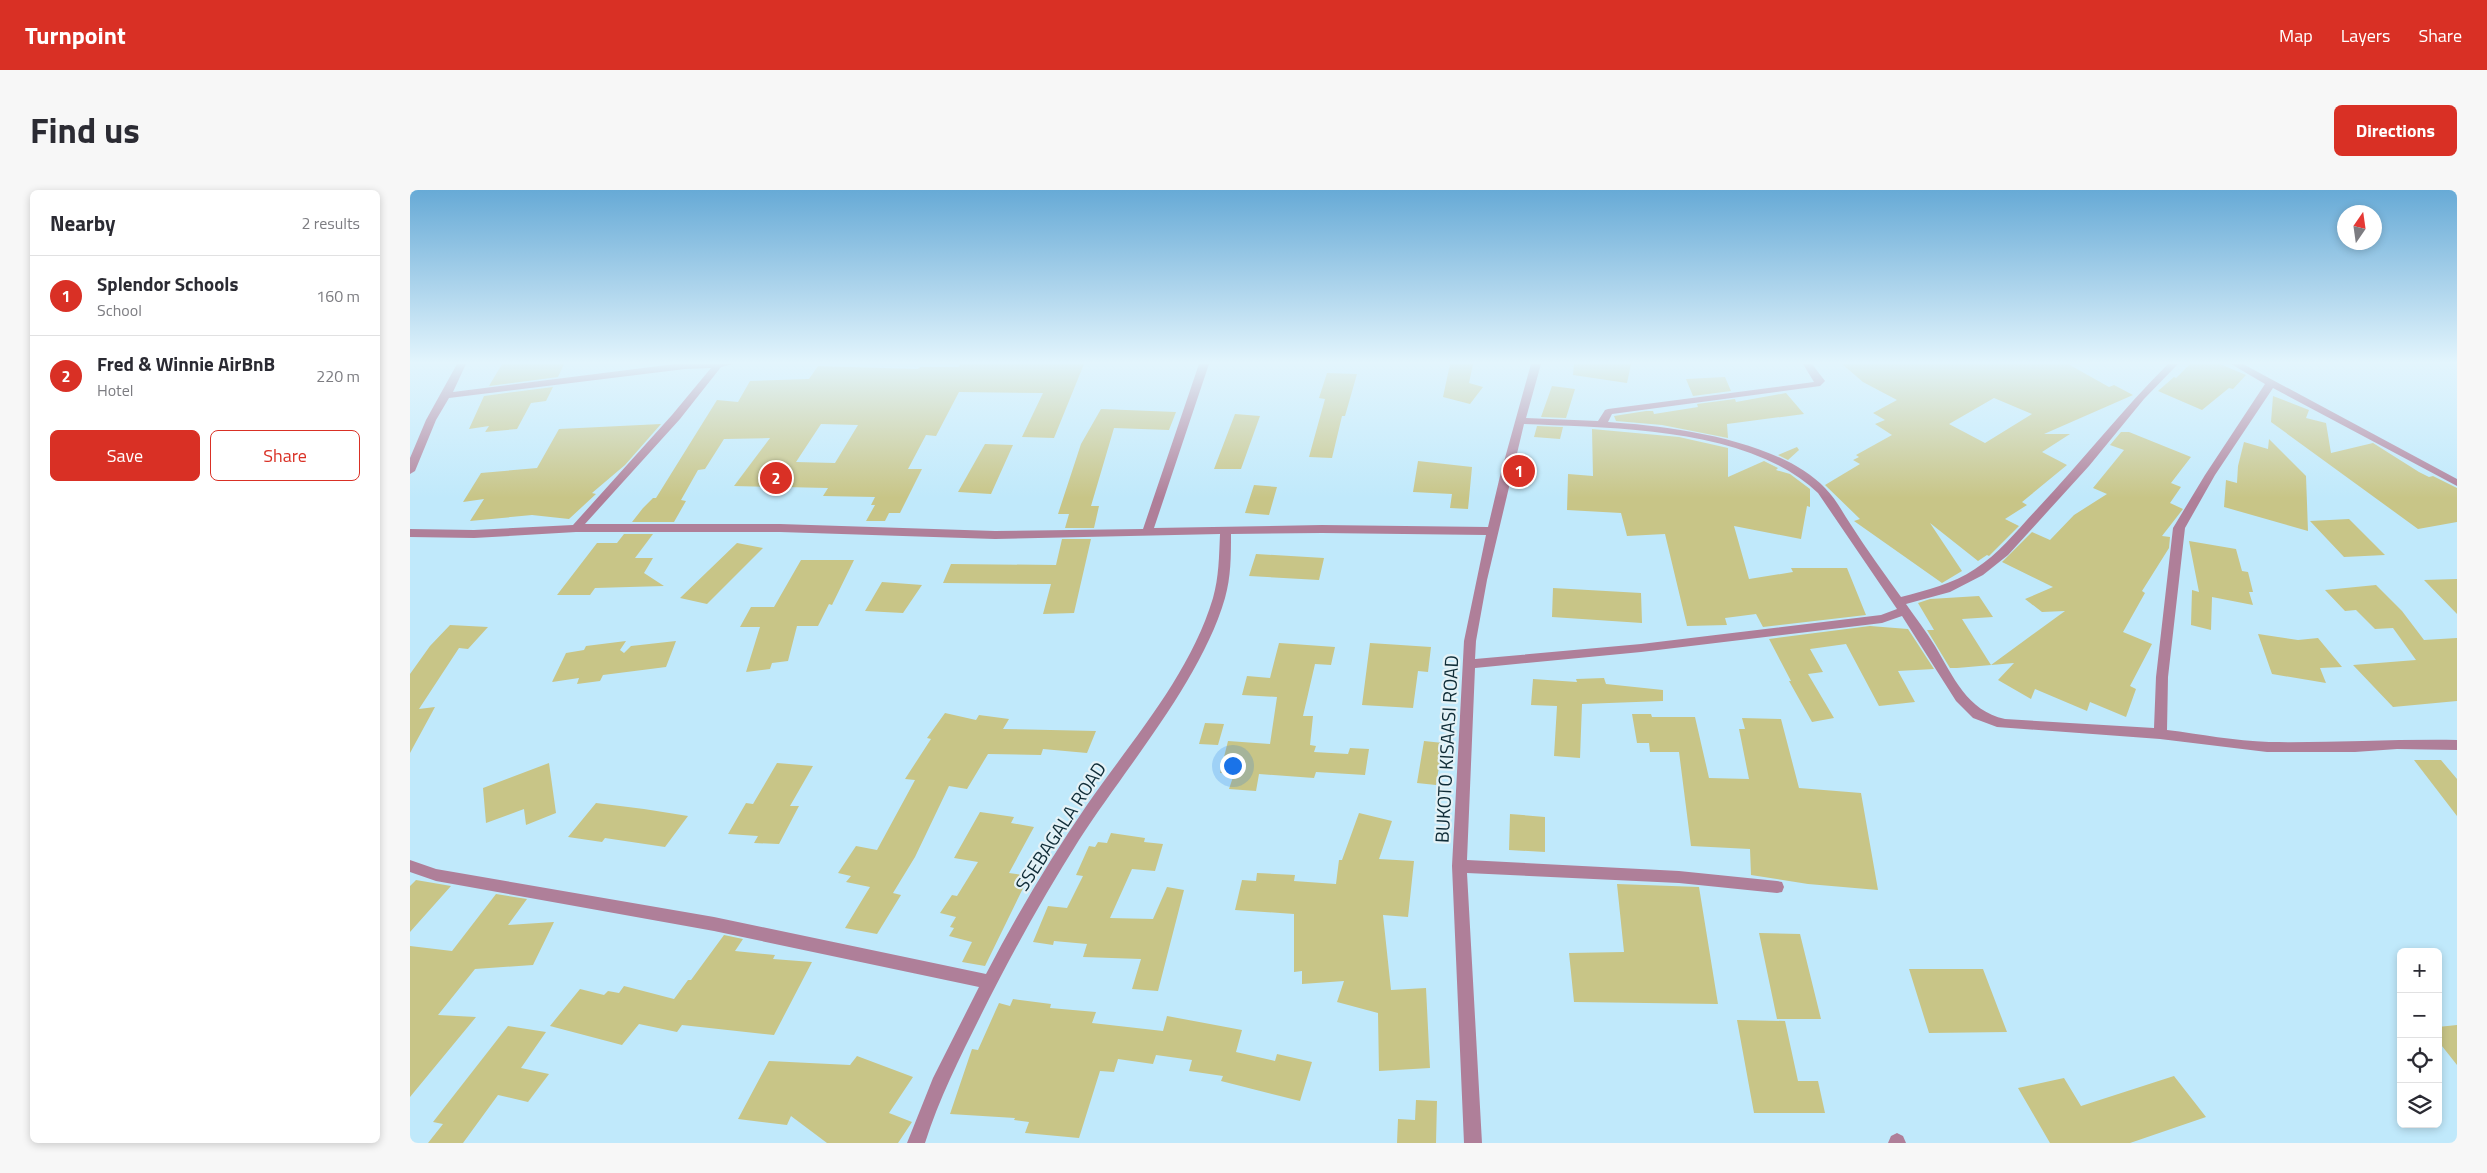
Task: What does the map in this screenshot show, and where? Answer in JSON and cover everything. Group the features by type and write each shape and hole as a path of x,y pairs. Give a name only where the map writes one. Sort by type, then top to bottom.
{"street":[{"path":"410,470 431,420 438,408"},
{"path":"576,528 684,408"},
{"path":"1148,532 1189,408"},
{"name":"BUKOTO KISAASI ROAD","path":"1473,1143 1459,866 1470,641 1481,580 1505,476 1523,408"},
{"path":"1601,425 1608,412 1634,408"},
{"path":"1469,664 1641,648 1882,619 1901,606 1946,589 1979,572 2004,552 2085,464 2131,408"},
{"path":"2160,734 2166,629 2179,528 2210,475 2254,408"},
{"path":"2318,408 2457,483"},
{"path":"1520,420 1651,430 1734,444 1765,454 1806,477 1827,495 1838,509 1849,532 1901,606 1961,698 1974,712 1986,720 2005,724 2160,734 2267,747 2355,748 2397,744 2457,745"},
{"path":"410,533 474,534 576,528 780,528 995,535 1226,530 1493,531"},
{"name":"SSEBAGALA ROAD","path":"916,1143 935,1090 989,982 1053,870 1191,660 1210,622 1221,586 1225,569 1226,530"},
{"path":"410,866 436,875 630,908 822,944 989,982"},
{"path":"1459,866 1679,876 1777,887"}],"building":[{"path":"478,408 528,408 517,429 485,432 489,426 469,429"},
{"path":"712,408 950,408 936,436 926,435 908,469 922,469 900,513 889,513 885,521 866,521 875,505 871,505 875,497 823,496 828,488 734,486 770,438 724,439 705,469 698,470 681,500 686,501 674,522 632,522 653,498 656,498","holes":["821,424 858,425 835,463 796,462"]},
{"path":"1036,408 1066,408 1054,438 1022,437"},
{"path":"1322,408 1347,408 1345,416 1342,416 1332,458 1309,457"},
{"path":"1544,408 1569,408 1566,418 1541,417"},
{"path":"1689,408 1799,408 1804,414 1727,424 1728,438 1662,425 1616,421 1614,416 1646,411 1653,411 1654,414"},
{"path":"1881,408 1976,408 1949,424 1985,443 2032,414 2019,408 2102,408 2044,434 2070,434 2042,452 2067,465 2022,502 2027,505 2005,519 2019,526 1989,556 1987,555 1978,561 1930,523 1962,571 1942,583 1854,521 1860,519 1825,485 1860,464 1853,460 1859,457 1856,455 1892,435 1875,424 1885,420 1873,413"},
{"path":"2272,408 2305,408 2309,410 2306,418 2326,423 2331,453 2373,443 2419,472 2429,477 2433,476 2457,488 2457,522 2418,529 2271,422"},
{"path":"1101,409 1176,412 1169,430 1114,428 1091,506 1099,506 1094,528 1065,528 1069,514 1058,514 1081,444"},
{"path":"1235,414 1260,416 1241,469 1214,469"},
{"path":"661,424 625,465 592,493 596,494 569,519 532,515 470,521 484,499 463,502 481,473 537,468 559,429"},
{"path":"1537,426 1563,427 1560,439 1534,437"},
{"path":"1592,429 1679,437 1728,448 1728,477 1764,461 1778,468 1776,470 1790,474 1810,489 1810,507 1807,506 1801,539 1734,526 1749,579 1793,572 1791,568 1847,568 1866,615 1763,627 1756,614 1725,618 1727,625 1687,626 1665,534 1627,536 1621,513 1567,510 1568,474 1593,476"},
{"path":"2121,432 2129,432 2191,457 2171,483 2181,487 2170,503 2183,509 2162,536 2170,537 2169,548 2142,591 2145,593 2123,632 2152,644 2130,686 2136,689 2126,717 2090,702 2087,711 2035,689 2031,699 1998,680 2014,663 1957,668 1950,668 1927,630 1934,630 1918,603 1930,599 1979,596 1993,617 1962,619 1991,665 2065,611 2042,612 2025,599 2053,587 2002,562 2032,532 2050,540 2074,515 2107,494 2093,488 2124,450 2110,445"},
{"path":"2269,439 2306,476 2308,531 2224,507 2226,480 2237,483 2238,466 2244,442 2268,449"},
{"path":"985,444 1013,445 991,494 958,492"},
{"path":"1797,447 1799,450 1788,460 1778,455"},
{"path":"1418,461 1472,467 1468,509 1450,508 1452,494 1413,492"},
{"path":"1254,485 1277,487 1269,515 1245,513"},
{"path":"2349,519 2385,555 2344,557 2310,521"},
{"path":"624,534 653,534 635,558 653,558 644,573 664,586 595,588 590,595 557,595 597,543 617,543"},
{"path":"1062,539 1091,539 1074,613 1043,614 1051,584 943,583 951,564 1056,565"},
{"path":"2189,541 2236,549 2242,571 2248,572 2253,592 2249,592 2253,605 2212,597 2211,630 2191,625 2192,590 2199,592"},
{"path":"737,543 763,548 707,604 680,598"},
{"path":"1256,554 1324,558 1319,580 1249,576"},
{"path":"801,560 854,560 832,605 829,604 818,626 797,626 788,661 772,663 770,669 746,672 760,627 740,627 751,607 774,607"},
{"path":"2457,579 2457,614 2424,580"},
{"path":"882,582 922,585 903,613 865,611"},
{"path":"2376,585 2402,611 2424,640 2457,638 2457,701 2393,707 2353,665 2416,660 2393,628 2375,629 2356,610 2345,611 2325,590"},
{"path":"1553,588 1641,593 1642,623 1552,617"},
{"path":"450,625 488,627 468,649 459,648 419,709 435,707 410,753 410,674 430,646"},
{"path":"1870,626 1908,629 1934,669 1898,671 1915,702 1879,706 1846,644 1810,649 1823,672 1808,674 1834,718 1812,722 1789,681 1791,681 1769,639"},
{"path":"2258,634 2298,640 2318,638 2342,667 2320,668 2326,683 2272,674"},
{"path":"626,641 620,650 624,653 631,646 676,641 666,667 603,675 600,681 577,684 579,678 552,682 566,653 584,650 586,646"},
{"path":"1279,643 1335,647 1331,665 1315,664 1303,716 1313,716 1310,745 1316,746 1314,752 1348,754 1350,748 1369,749 1365,775 1316,772 1314,778 1259,774 1256,791 1229,789 1234,774 1220,773 1228,741 1270,744 1277,697 1242,695 1247,676 1270,678"},
{"path":"1370,643 1431,647 1428,672 1418,671 1413,708 1362,705"},
{"path":"1604,678 1606,684 1663,690 1663,701 1582,704 1580,758 1554,756 1557,706 1531,705 1533,679 1577,682 1576,679"},
{"path":"945,713 976,720 979,715 1009,719 1003,729 1096,731 1087,753 1043,749 1041,755 988,754 967,789 949,786 915,857 893,893 901,895 877,934 845,928 870,887 846,882 851,876 838,873 856,846 877,850 915,780 905,779 931,739 927,738"},
{"path":"1632,714 1651,714 1652,717 1695,717 1709,778 1749,779 1739,729 1745,729 1742,718 1781,719 1799,788 1861,793 1878,890 1808,884 1751,875 1750,849 1691,846 1679,752 1650,752 1649,743 1637,743"},
{"path":"1205,723 1224,724 1218,745 1199,744"},
{"path":"1424,741 1443,743 1436,785 1417,783"},
{"path":"2414,760 2441,760 2457,779 2457,816"},
{"path":"549,763 556,813 526,825 524,809 486,823 483,788"},
{"path":"777,763 813,766 790,806 799,806 779,844 754,843 758,836 728,834 746,803 753,804"},
{"path":"596,803 688,816 665,847 605,838 602,842 568,837"},
{"path":"980,812 1014,817 1011,823 1034,827 1009,873 1029,876 985,966 962,962 972,942 949,936 954,928 950,927 956,917 940,913 952,895 957,896 978,862 954,858"},
{"path":"1359,813 1392,821 1379,859 1414,861 1408,917 1383,915 1391,990 1426,988 1430,1068 1379,1071 1378,1013 1337,1002 1344,981 1302,984 1302,971 1294,972 1294,914 1235,910 1242,880 1256,881 1257,873 1295,875 1294,881 1336,884 1339,860 1342,860"},
{"path":"1510,814 1545,817 1545,852 1509,850"},
{"path":"1111,833 1145,838 1144,842 1163,844 1155,871 1132,869 1110,918 1153,919 1167,887 1184,890 1158,991 1132,989 1141,959 1083,957 1087,944 1054,941 1053,945 1033,942 1048,906 1067,908 1083,876 1076,875 1089,846 1095,847 1098,842 1107,843"},
{"path":"416,880 451,886 410,932 410,886"},
{"path":"1617,884 1699,887 1718,1004 1574,1002 1569,953 1624,952"},
{"path":"496,894 527,899 508,925 554,922 533,965 475,969 438,1015 476,1017 410,1097 410,946 452,951"},
{"path":"1759,933 1800,934 1821,1019 1777,1019"},
{"path":"724,935 743,939 735,951 775,955 773,959 812,962 774,1035 682,1025 677,1032 639,1024 622,1045 550,1026 580,989 604,995 608,991 619,993 624,986 674,999 688,980 691,980"},
{"path":"1909,969 1983,969 2007,1032 1929,1033"},
{"path":"1013,999 1051,1004 1050,1008 1096,1012 1092,1023 1163,1031 1167,1016 1242,1030 1236,1052 1275,1061 1277,1054 1312,1062 1300,1101 1221,1081 1223,1076 1189,1071 1192,1060 1156,1055 1153,1064 1118,1059 1114,1072 1100,1071 1079,1138 1025,1133 1029,1122 1014,1120 1015,1118 950,1114 972,1049 978,1050 999,1003 1010,1006"},
{"path":"1737,1020 1785,1021 1798,1081 1818,1081 1825,1113 1754,1113"},
{"path":"2457,1025 2457,1065 2442,1046 2442,1027"},
{"path":"508,1026 546,1032 521,1068 549,1074 528,1102 498,1095 463,1143 428,1143 443,1124 433,1122"},
{"path":"857,1056 913,1077 889,1113 912,1122 898,1143 827,1143 791,1116 787,1125 738,1119 769,1061 850,1065"},
{"path":"2174,1076 2206,1117 2130,1143 2050,1143 2018,1088 2064,1078 2081,1106"},
{"path":"1416,1100 1437,1101 1436,1143 1397,1143 1398,1119 1415,1120"}],"place":[{"name":"Splendor Schools","path":"1519,471"},
{"name":"Fred & Winnie AirBnB","path":"776,478"}]}
